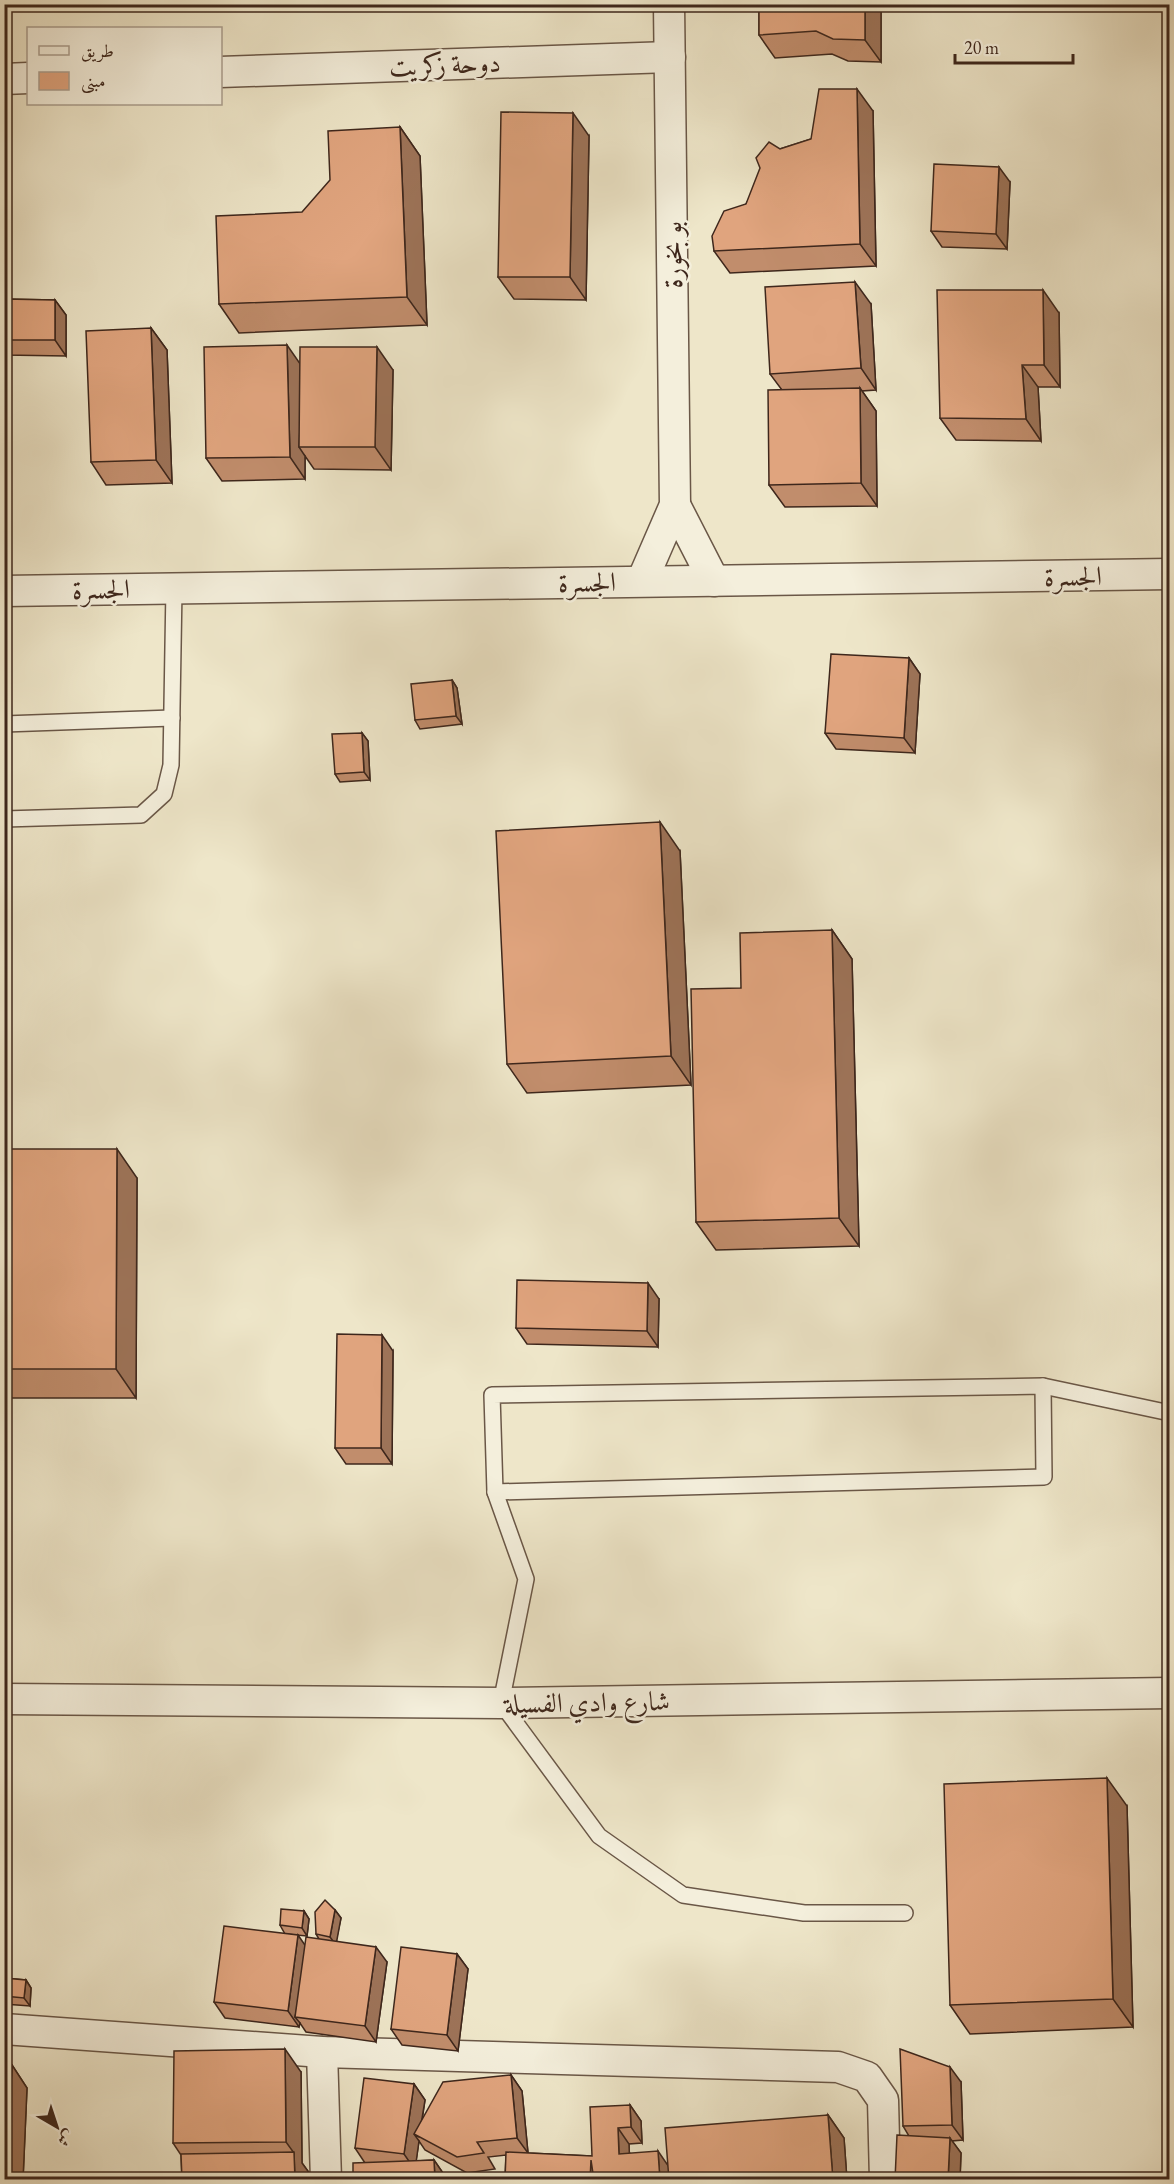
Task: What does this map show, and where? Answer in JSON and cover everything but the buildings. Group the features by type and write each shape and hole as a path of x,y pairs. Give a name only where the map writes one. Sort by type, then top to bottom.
{"street":[{"name":"بو بخورة","path":"642,581 675,505 669,4"},
{"name":"دوحة زكريت","path":"222,72 670,57"},
{"path":"4,79 27,78"},
{"name":"بو بخورة","path":"675,505 714,581"},
{"name":"الجسرة","path":"7,588 174,588 1170,574"},
{"name":"شارع وادي الفسيلة","path":"4,1699 501,1703 1170,1693"},
{"path":"4,2029 322,2052 838,2067 867,2077 883,2100 885,2180"},
{"path":"322,2052 326,2180"}],"lane":[{"path":"4,819 141,815 164,794 171,765 174,588"},
{"path":"4,724 172,717"},
{"path":"904,1913 804,1913 683,1895 599,1836 501,1703 526,1579 495,1492 492,1395 1042,1386 1170,1413"},
{"path":"495,1492 1044,1477 1042,1386"}]}
